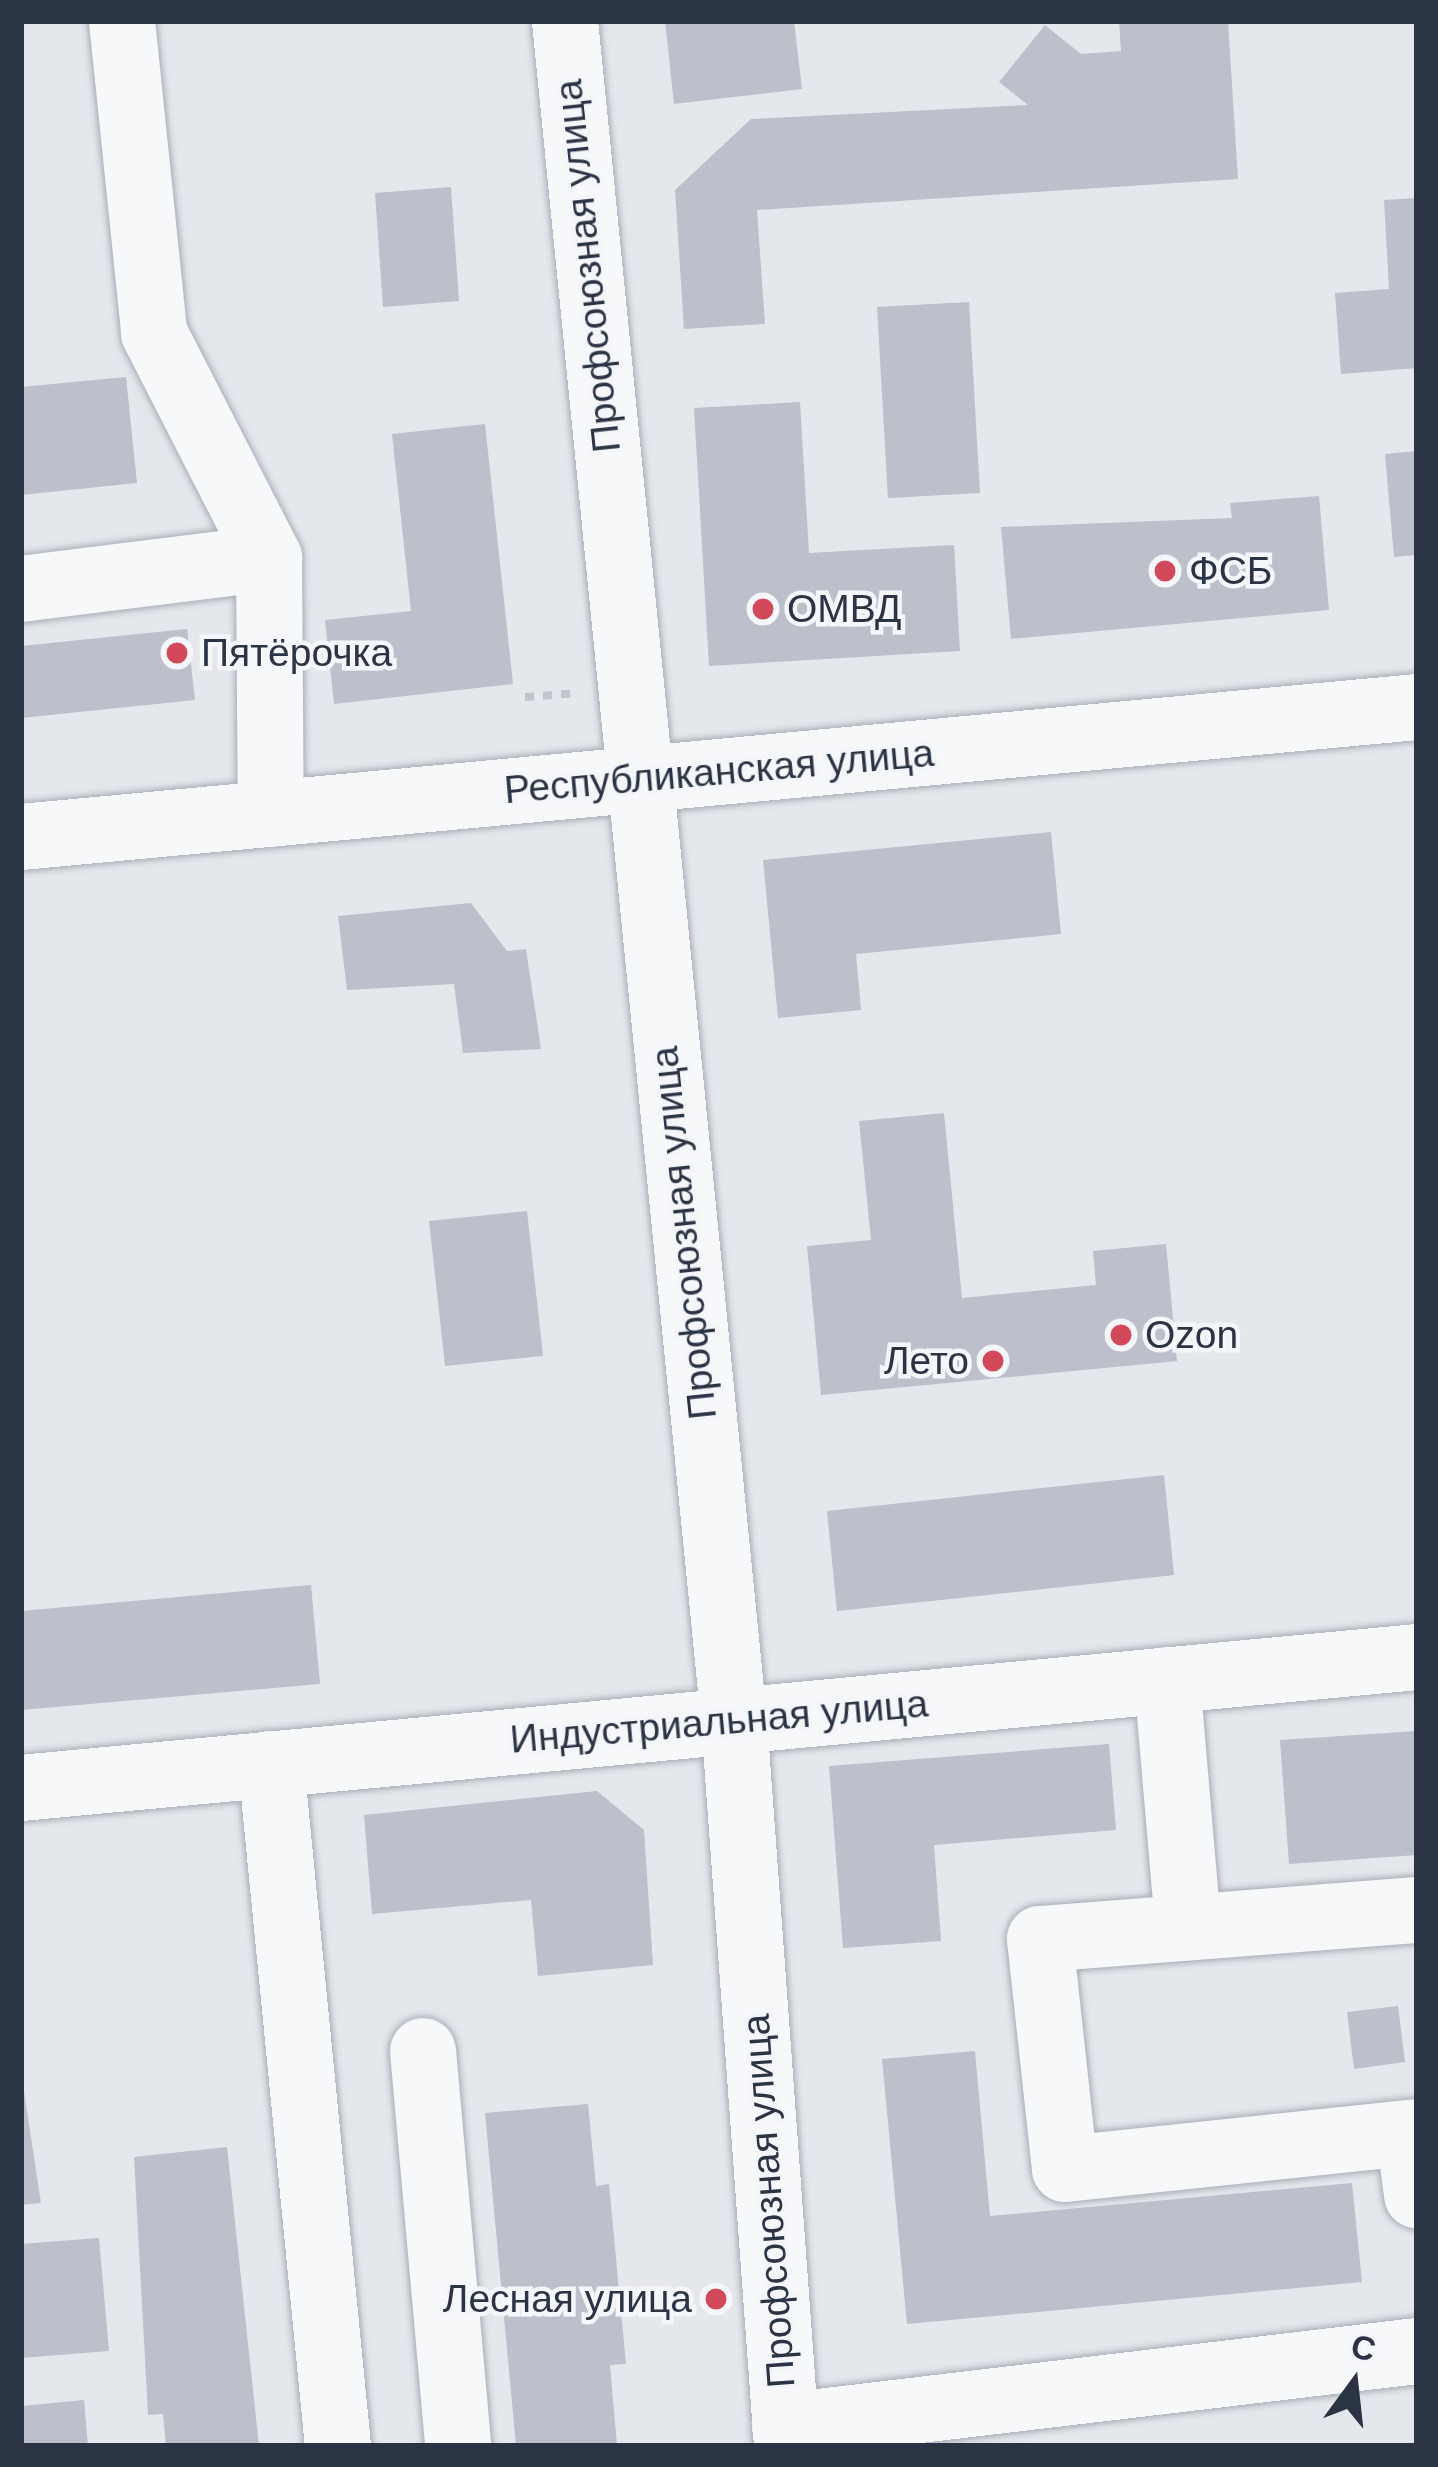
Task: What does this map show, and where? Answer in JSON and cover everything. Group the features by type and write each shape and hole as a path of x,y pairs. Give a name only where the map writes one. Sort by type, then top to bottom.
{"street":[{"path":"122,21 154,333 269,558 271,814"},
{"name":"Профсоюзная улица","path":"565,21 734,1720 786,2436"},
{"path":"21,589 269,558"},
{"name":"Республиканская улица","path":"21,837 1417,706"},
{"name":"Индустриальная улица","path":"21,1788 1417,1657"},
{"path":"1167,1680 1188,1927"},
{"path":"271,1764 338,2446"},
{"path":"1414,2153 1065,2169 1040,1939 1417,1910"},
{"path":"423,2051 458,2446"},
{"path":"786,2436 1417,2350"}],"path":[{"path":"525,697 586,692"}],"building":[{"path":"665,21 794,21 802,89 674,104"},
{"path":"1119,21 1228,21 1238,179 757,210 765,324 684,329 675,190 751,119 1028,105 999,82 1045,25 1081,54 1121,51"},
{"path":"451,187 459,301 383,307 375,193"},
{"path":"1417,198 1417,368 1341,374 1335,293 1389,289 1384,200"},
{"path":"969,302 980,493 888,498 877,307"},
{"path":"126,377 137,483 21,495 21,387"},
{"path":"800,402 809,553 954,545 960,651 709,666 694,408"},
{"path":"485,424 513,684 334,704 325,620 411,611 392,434"},
{"path":"1417,451 1417,555 1394,557 1385,454"},
{"name":"ФСБ","path":"1319,496 1329,610 1011,639 1001,527 1232,518 1230,503"},
{"path":"187,629 195,700 21,718 21,646"},
{"path":"1051,832 1061,934 856,954 861,1010 778,1018 763,860"},
{"path":"471,903 507,951 526,949 541,1049 463,1053 454,984 347,990 338,916"},
{"path":"944,1113 962,1298 1096,1285 1093,1251 1166,1244 1177,1361 821,1395 807,1246 871,1240 859,1121"},
{"path":"527,1211 543,1356 445,1366 429,1221"},
{"path":"1164,1475 1174,1575 837,1611 827,1511"},
{"path":"311,1585 320,1684 21,1710 21,1611"},
{"path":"1417,1731 1417,1855 1289,1864 1280,1740"},
{"path":"1109,1744 1116,1830 934,1845 941,1941 843,1948 829,1766"},
{"path":"597,1791 644,1830 653,1965 538,1976 531,1900 372,1914 364,1815"},
{"path":"1398,2006 1405,2062 1354,2069 1347,2012"},
{"path":"975,2051 990,2216 1352,2183 1362,2282 907,2324 882,2059"},
{"path":"21,2072 41,2203 21,2205"},
{"path":"588,2104 596,2186 609,2184 626,2364 610,2365 617,2446 516,2446 485,2113"},
{"path":"227,2147 259,2446 166,2446 163,2414 148,2415 134,2157"},
{"path":"99,2238 109,2351 21,2358 21,2244"},
{"path":"84,2400 88,2446 21,2446 21,2406"}],"place":[{"name":"ФСБ","path":"1165,571"},
{"name":"ОМВД","path":"763,609"},
{"name":"Пятёрочка","path":"177,653"},
{"name":"Ozon","path":"1121,1335"},
{"name":"Лето","path":"993,1361"},
{"name":"Лесная улица","path":"716,2299"}]}
